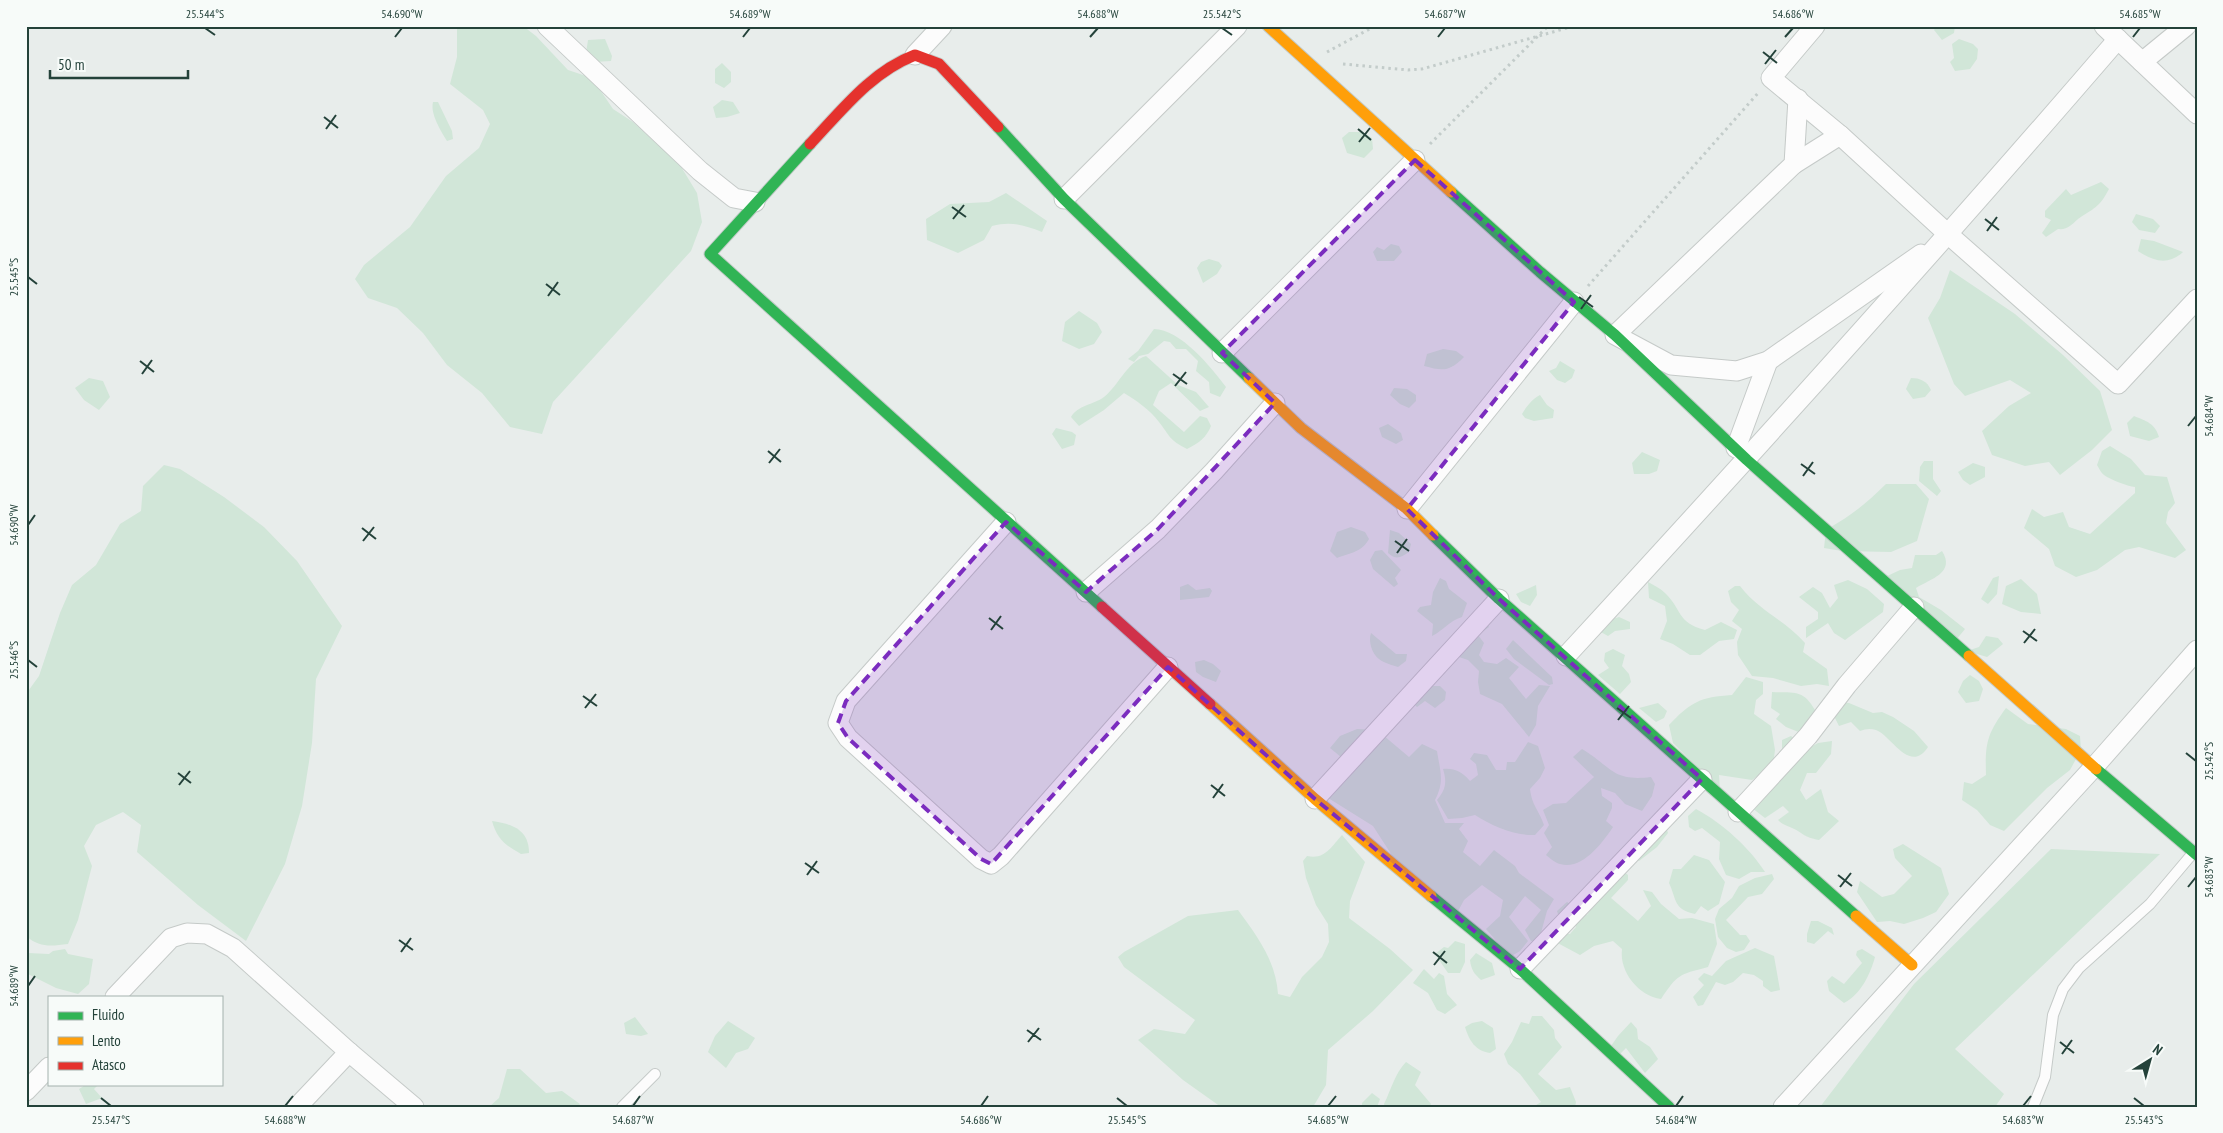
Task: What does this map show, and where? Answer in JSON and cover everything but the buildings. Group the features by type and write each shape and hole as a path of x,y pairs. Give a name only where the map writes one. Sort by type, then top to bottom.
{"street":[{"path":"1064,199 1237,26"},
{"path":"1268,26 1415,160 1574,302 1615,336 1741,454 2195,854"},
{"path":"1815,26 1771,78 1840,135 1949,235 2118,384 2197,299"},
{"path":"2104,26 2197,114"},
{"path":"2142,62 2186,26"},
{"path":"553,28 700,171 734,198 754,202"},
{"path":"930,30 916,55 895,63 876,76 754,202 710,254 1315,799 1520,969 1670,1107"},
{"path":"1566,656 1741,454 1949,235 2118,40"},
{"path":"916,55 938,64 1064,199 1222,354 1301,428 1407,509 1499,599 1566,656 1738,812 1912,965"},
{"path":"1794,164 1798,99"},
{"path":"1615,336 1794,164 1840,135"},
{"path":"1222,354 1415,160"},
{"path":"1615,336 1671,365 1737,371 1768,361 1949,235"},
{"path":"1407,509 1574,302"},
{"path":"1741,454 1768,361"},
{"path":"1086,592 1158,529 1214,472 1276,403"},
{"path":"1006,522 846,701 838,724 848,738 980,859 991,864 1001,856 1168,667"},
{"path":"1315,799 1499,599"},
{"path":"1738,812 1808,736 1914,607"},
{"path":"1783,1107 2094,767 2197,650"},
{"path":"1520,969 1702,779"},
{"path":"116,996 171,938 187,933 207,934 233,948 349,1052 414,1107"},
{"path":"296,1107 349,1052"},
{"path":"26,1090 48,1068"}],"lane":[{"path":"2033,1107 2046,1077 2054,1015 2063,989 2079,968 2150,904 2195,854"},
{"path":"622,1107 655,1074"}],"path":[{"path":"1308,62 1375,26"},
{"path":"1415,160 1548,26"},
{"path":"1308,62 1408,70 1422,69 1538,38 1574,26"},
{"path":"1574,302 1771,78"}],"highlighted area":[{"path":"1415,160 1574,302 1407,509 1499,599 1702,779 1520,969 1315,799 1168,667 991,864 981,859 848,738 838,723 846,701 1006,522 1086,592 1158,529 1275,403 1222,353"}],"green space":[{"path":"457,26 523,26 536,36 568,70 592,78 613,109 633,122 680,165 697,193 702,222 691,251 553,402 542,434 510,427 482,393 447,365 423,333 397,308 368,298 355,279 364,265 410,227 446,176 479,148 490,124 483,110 450,84 457,57"},
{"path":"1937,26 1955,26 1954,33 1942,40 1934,30"},
{"path":"605,39 612,56 611,61 594,62 586,53 588,40"},
{"path":"1959,39 1973,44 1978,49 1977,59 1970,69 1955,71 1950,62 1954,58 1952,44"},
{"path":"722,63 731,72 731,82 724,88 715,83 715,69"},
{"path":"722,100 733,102 740,113 716,118 713,107"},
{"path":"433,102 438,102 452,131 453,139 447,141 439,127 433,112"},
{"path":"1349,132 1363,132 1372,138 1373,149 1364,158 1347,153 1342,138"},
{"path":"2101,182 2109,189 2096,207 2067,228 2058,229 2046,237 2042,233 2051,220 2045,217 2045,211 2066,189 2071,195"},
{"path":"1006,193 1047,221 1042,232 1017,224 992,226 984,240 958,253 927,240 926,219 950,204 989,202"},
{"path":"2136,214 2153,219 2160,226 2155,233 2139,230 2132,222"},
{"path":"2141,239 2154,241 2183,252 2172,259 2155,259 2138,251"},
{"path":"1391,244 1399,246 1402,252 1394,261 1377,261 1373,252 1377,247 1384,250"},
{"path":"1209,259 1219,262 1222,266 1217,274 1203,283 1197,268 1201,262"},
{"path":"1950,270 2015,314 2063,355 2100,391 2112,430 2092,450 2060,475 2049,462 2025,466 1992,455 1982,431 2009,406 2031,393 2010,380 1965,396 1954,384 1928,318 1940,298"},
{"path":"1079,311 1097,323 1102,332 1094,344 1079,349 1062,341 1065,322"},
{"path":"1154,329 1174,335 1194,350 1226,387 1220,397 1210,393 1209,382 1196,371 1198,361 1186,349 1176,349 1170,342 1164,341 1148,354 1139,356 1134,362 1128,359 1138,351"},
{"path":"1443,349 1456,351 1464,357 1446,369 1424,366 1427,354"},
{"path":"1146,356 1178,385 1196,392 1209,407 1200,411 1171,383 1159,391 1153,405 1184,432 1200,416 1207,418 1211,426 1202,440 1187,449 1173,440 1147,409 1124,393 1104,410 1079,426 1071,417 1078,410 1104,397 1128,368"},
{"path":"1560,361 1575,370 1572,378 1565,383 1557,380 1549,371 1556,368"},
{"path":"89,378 103,381 110,397 99,410 84,400 75,388"},
{"path":"1911,378 1927,384 1931,390 1925,397 1913,399 1906,389"},
{"path":"1394,388 1407,389 1416,395 1416,401 1409,408 1400,404 1390,395"},
{"path":"1540,395 1547,405 1554,410 1553,418 1534,421 1525,418 1522,414 1532,400"},
{"path":"2134,416 2152,426 2159,437 2149,441 2130,436 2127,423"},
{"path":"1388,424 1401,433 1403,440 1396,444 1382,437 1379,428"},
{"path":"1056,428 1072,432 1076,435 1074,445 1062,449 1052,434"},
{"path":"2110,446 2131,459 2145,475 2167,477 2175,503 2168,512 2166,523 2186,550 2175,558 2139,547 2125,550 2097,570 2076,577 2055,566 2049,549 2024,528 2032,509 2044,517 2063,512 2069,527 2090,534 2135,493 2135,487 2107,477 2097,465 2102,451"},
{"path":"1642,452 1660,460 1657,471 1649,474 1634,474 1632,463"},
{"path":"1924,461 1933,461 1933,479 1941,491 1937,496 1919,481 1920,467"},
{"path":"1973,463 1985,467 1985,477 1970,485 1963,480 1958,472"},
{"path":"164,465 180,469 224,497 264,527 297,561 342,626 316,679 312,743 302,806 285,864 246,941 198,905 137,852 141,825 123,812 96,825 84,846 92,866 78,920 68,944 51,946 36,943 26,936 26,694 39,676 60,613 72,585 96,565 120,524 141,511 143,486"},
{"path":"1886,484 1916,484 1929,499 1917,541 1891,552 1842,551 1824,548 1829,528 1845,519"},
{"path":"1351,527 1365,532 1369,539 1363,547 1337,558 1330,551 1337,532"},
{"path":"1390,530 1399,533 1411,544 1409,552 1403,556 1393,557 1388,553"},
{"path":"1382,550 1401,570 1395,578 1398,584 1394,587 1373,569 1370,560 1375,551"},
{"path":"1942,551 1946,565 1944,570 1916,588 1919,597 1941,610 1965,629 1956,640 1883,578 1900,570 1912,568 1915,555 1936,555"},
{"path":"1999,576 1997,594 1988,604 1981,599 1993,578"},
{"path":"1440,578 1446,581 1449,589 1467,603 1462,617 1432,636 1433,624 1417,611 1420,607 1431,605 1433,592"},
{"path":"2021,579 2037,594 2041,614 2021,612 2002,604 2006,586"},
{"path":"1848,580 1867,589 1884,604 1883,612 1845,640 1834,633 1828,623 1806,638 1806,627 1818,619 1818,612 1799,597 1813,587 1822,593 1830,608 1838,598 1834,585"},
{"path":"1648,582 1665,593 1689,624 1705,630 1721,622 1737,630 1734,639 1719,641 1700,655 1690,655 1673,644 1660,639 1667,621 1665,606 1649,598"},
{"path":"1188,584 1196,590 1210,588 1212,591 1209,597 1180,600 1180,587"},
{"path":"1536,585 1537,595 1530,606 1521,602 1516,594"},
{"path":"1735,586 1740,586 1755,602 1805,643 1803,652 1827,669 1829,686 1817,684 1801,686 1773,678 1752,676 1738,655 1737,642 1742,629 1732,621 1739,610 1731,602 1728,591"},
{"path":"1619,617 1630,622 1630,629 1615,631 1608,636 1599,631 1603,622"},
{"path":"1487,622 1489,627 1478,635 1484,643 1479,655 1484,662 1497,664 1506,658 1519,667 1509,678 1526,699 1539,685 1550,686 1538,706 1536,725 1529,737 1502,704 1480,694 1479,671 1468,660 1459,657 1456,645"},
{"path":"1371,633 1396,654 1407,654 1406,661 1398,667 1379,659 1371,647"},
{"path":"1986,636 1998,638 2003,644 1987,657 1967,651 1979,647"},
{"path":"1513,640 1552,677 1553,684 1549,685 1514,659 1506,649"},
{"path":"1613,649 1625,655 1622,666 1629,674 1631,682 1620,694 1598,675 1609,668 1604,661 1605,653"},
{"path":"1204,660 1213,664 1221,671 1216,682 1196,672 1195,662"},
{"path":"1970,675 1979,681 1983,689 1979,701 1966,703 1958,692 1963,681"},
{"path":"1746,677 1763,682 1763,694 1756,700 1754,714 1771,726 1775,750 1773,765 1752,780 1719,775 1720,790 1673,743 1669,725 1697,702 1712,697 1732,695"},
{"path":"1425,686 1440,686 1446,692 1445,700 1435,708 1425,701 1417,707 1408,698"},
{"path":"1772,692 1802,695 1811,703 1815,710 1812,720 1801,733 1786,727 1776,719 1780,714 1771,708"},
{"path":"1835,701 1849,703 1873,713 1882,712 1893,717 1914,731 1928,747 1921,755 1914,757 1901,751 1882,733 1876,730 1860,731 1851,722 1839,726 1833,714"},
{"path":"1658,703 1667,711 1664,718 1656,722 1639,708"},
{"path":"2006,708 2028,724 2066,729 2080,736 2081,750 2070,770 2047,788 2004,831 1990,825 1977,810 1962,800 1964,782 1972,784 1986,775 1988,739"},
{"path":"1357,729 1377,730 1409,757 1422,744 1437,751 1441,781 1435,800 1445,823 1464,823 1459,829 1468,841 1463,852 1480,866 1494,850 1515,866 1519,873 1554,899 1547,911 1539,940 1531,941 1525,930 1541,910 1525,896 1509,917 1528,941 1520,951 1510,957 1486,929 1500,916 1503,900 1482,885 1464,900 1455,917 1395,860 1373,826 1325,796 1336,779 1350,777 1347,762 1330,748 1340,736"},
{"path":"1791,736 1807,749 1818,743 1832,741 1831,754 1816,773 1807,773 1800,790 1806,800 1821,789 1828,812 1839,821 1819,840 1807,836 1778,820 1789,812 1783,806 1765,818 1752,808 1782,752 1782,740"},
{"path":"1528,742 1538,746 1545,768 1540,778 1530,789 1532,800 1544,825 1535,835 1520,834 1504,829 1475,815 1448,819 1437,800 1445,785 1443,769 1458,771 1470,781 1478,775 1476,764 1470,759 1474,753 1487,755 1496,770 1506,770 1507,762 1515,762"},
{"path":"1582,749 1620,775 1638,778 1651,777 1655,784 1652,796 1642,811 1625,804 1615,793 1601,788 1602,796 1612,803 1612,808 1606,821 1613,827 1598,847 1584,859 1568,865 1560,864 1554,862 1546,855 1552,847 1544,833 1549,825 1543,810 1553,804 1566,803 1594,777 1573,757"},
{"path":"1696,809 1734,836 1765,872 1751,872 1739,879 1726,875 1719,859 1720,842 1702,828 1695,831 1689,827 1688,816"},
{"path":"492,821 507,824 518,829 526,839 529,853 521,854 506,844 499,837"},
{"path":"1664,821 1668,833 1657,847 1639,861 1630,855"},
{"path":"1342,835 1365,862 1350,901 1349,918 1390,949 1413,970 1373,1011 1328,1050 1326,1085 1313,1107 1221,1107 1183,1080 1138,1040 1154,1029 1185,1034 1195,1020 1124,967 1118,957 1188,916 1238,910 1264,949 1274,971 1278,994 1290,997 1302,977 1322,957 1329,942 1328,924 1316,905 1306,878 1303,861 1307,856 1319,856 1327,852"},
{"path":"1903,844 1941,868 1949,894 1936,912 1923,918 1904,924 1890,921 1877,922 1857,892 1860,881 1882,897 1894,894 1912,876 1895,858 1893,849"},
{"path":"2051,849 2160,854 1955,1049 2004,1094 1995,1107 1820,1107 1914,984"},
{"path":"1694,855 1709,860 1725,882 1719,904 1708,911 1701,906 1695,914 1679,906 1669,883 1673,869 1681,869"},
{"path":"1619,868 1628,875 1628,880 1611,898 1638,921 1651,906 1643,890 1652,892 1661,904 1679,919 1692,918 1714,924 1717,944 1708,967 1684,974 1675,980 1661,999 1645,993 1632,981 1624,966 1622,949 1613,941 1594,946 1580,955 1552,940 1559,934 1570,934 1576,927 1571,919 1560,921 1557,911 1567,902 1587,915"},
{"path":"1772,874 1774,879 1762,894 1748,897 1726,920 1740,935 1746,935 1750,941 1744,950 1736,952 1727,948 1718,937 1715,919 1719,909 1732,898 1739,886 1755,878"},
{"path":"1811,921 1818,921 1832,928 1834,935 1828,931 1814,944 1807,942"},
{"path":"1455,941 1465,944 1465,962 1460,973 1448,973 1435,954 1444,947 1448,948"},
{"path":"1755,948 1774,956 1780,990 1771,992 1763,986 1763,981 1754,975 1743,973 1733,982 1725,985 1716,982 1703,1005 1698,1006 1693,997 1704,985 1698,979 1704,973 1712,976 1726,961"},
{"path":"65,949 68,954 93,959 89,984 78,994 56,988 26,973 26,955 28,953 49,954 53,951"},
{"path":"1862,949 1875,957 1873,964 1860,989 1844,1003 1829,991 1827,981 1832,976 1844,984 1862,963 1856,955 1857,951"},
{"path":"1476,953 1492,963 1495,975 1481,980 1476,976 1470,960"},
{"path":"1424,969 1434,979 1439,973 1444,976 1447,994 1457,1005 1445,1014 1437,1010 1428,993 1413,983"},
{"path":"1532,1016 1542,1016 1554,1030 1555,1038 1562,1047 1538,1074 1556,1090 1570,1087 1576,1102 1575,1107 1533,1107 1541,1102 1520,1074 1508,1064 1504,1054 1521,1022 1529,1024"},
{"path":"635,1017 648,1034 641,1036 626,1034 624,1023"},
{"path":"728,1021 755,1038 748,1049 736,1053 726,1068 708,1052 715,1036"},
{"path":"1482,1021 1493,1028 1496,1049 1490,1053 1480,1050 1473,1044 1465,1027"},
{"path":"1631,1022 1637,1029 1638,1039 1650,1047 1658,1059 1645,1073 1626,1048 1619,1055 1611,1046"},
{"path":"1406,1062 1421,1072 1415,1085 1431,1104 1429,1107 1385,1107 1384,1104 1399,1071"},
{"path":"507,1069 520,1069 546,1093 562,1091 580,1104 578,1107 489,1107 499,1098"},
{"path":"84,1086 97,1086 94,1089 102,1098 86,1104 79,1089"},
{"path":"1372,1093 1380,1099 1377,1107 1362,1107 1362,1103"}],"traffic: fast":[{"path":"998,127 1064,199 1249,378"},
{"path":"810,144 710,254 1102,607"},
{"path":"1451,192 1540,272 1615,335 1747,460 1969,656"},
{"path":"1433,535 1499,599 1856,916"},
{"path":"2096,769 2197,855"},
{"path":"1431,896 1520,969 1669,1107"}],"traffic: slow":[{"path":"1268,26 1451,192"},
{"path":"1249,378 1301,428 1407,509 1433,535"},
{"path":"1969,656 2096,769"},
{"path":"1210,704 1315,799 1431,896"},
{"path":"1856,916 1912,965"}],"traffic: jam":[{"path":"810,144 858,93 885,71 915,55 939,64 998,127"},
{"path":"1102,607 1210,704"}]}
